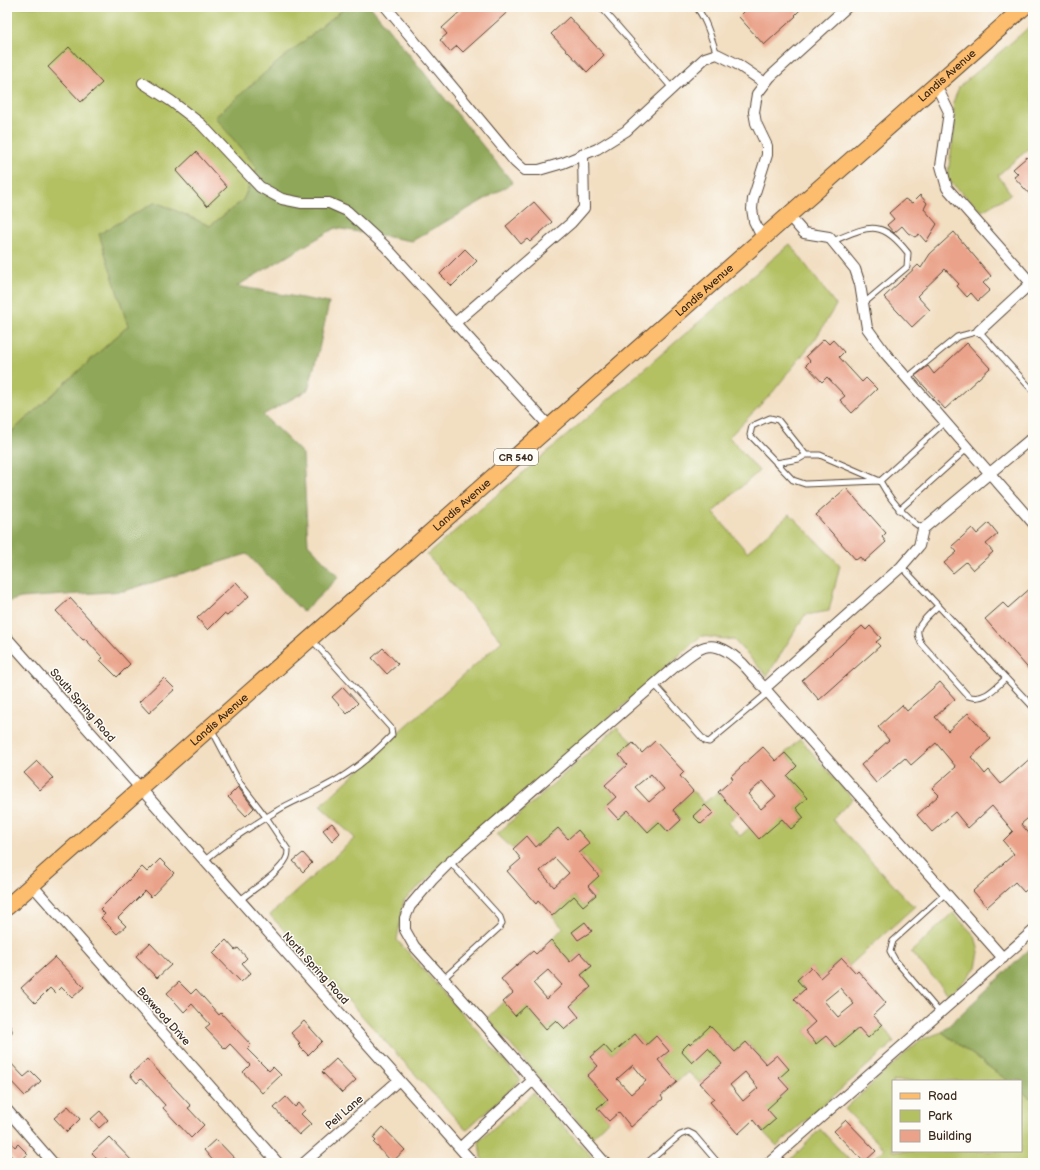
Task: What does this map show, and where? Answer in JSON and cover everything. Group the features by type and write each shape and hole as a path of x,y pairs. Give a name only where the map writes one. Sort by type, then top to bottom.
{"main road":[{"name":"Landis Avenue","path":"7,907 1024,7"}],"street":[{"path":"386,7 515,162 524,170 539,170 563,163 597,149 626,131 705,58 717,54 737,64 765,83"},
{"path":"762,239 754,222 752,209 753,200 767,154 767,146 756,123 754,112 757,94 770,77 847,7"},
{"path":"143,83 171,101 201,124 260,187 282,199 302,202 329,203 347,211 386,246 550,427"},
{"path":"936,85 949,112 941,166 947,188 1032,282 979,331"},
{"path":"455,323 572,223 580,214 584,208 583,154"},
{"path":"789,216 804,233 829,237 833,241 855,269 867,328 885,353 1033,523"},
{"path":"767,690 901,566 919,546 923,529 1033,437"},
{"name":"South Spring Road","path":"7,638 140,789"},
{"path":"605,1163 414,946 405,930 405,918 410,906 417,896 450,862 654,684 697,649 714,645 733,654 767,690 1003,958"},
{"name":"North Spring Road","path":"140,789 473,1163"},
{"name":"Boxwood Drive","path":"32,885 278,1163"},
{"path":"769,1163 1033,932"},
{"name":"Pell Lane","path":"304,1163 399,1080"},
{"path":"460,1148 533,1080"},
{"path":"7,1110 53,1163"}],"lane":[{"path":"601,7 672,88"},
{"path":"696,7 706,24 717,54"},
{"path":"833,241 858,230 871,227 885,231 898,240 908,253 907,267 863,304"},
{"path":"907,378 957,337 979,331 1033,392"},
{"path":"806,455 778,420 770,418 752,426 750,435 793,480 804,484 880,481 946,422"},
{"path":"899,510 968,448"},
{"path":"776,463 799,459 806,455 820,455 880,481 899,510 912,522 923,529"},
{"path":"901,566 1033,707"},
{"path":"938,606 921,624 918,630 918,637 921,643 968,696 975,698 983,696 1006,678"},
{"path":"204,860 231,839 266,817 325,787 361,764 392,735 391,728 311,639"},
{"path":"654,684 704,741 709,742 767,690"},
{"path":"211,727 240,783 266,817 288,850 288,858 284,864 239,901"},
{"path":"443,979 502,923 500,917 450,862"},
{"path":"940,1013 895,960 890,951 893,941 946,893"},
{"path":"7,1026 9,1031 7,1032"},
{"path":"647,1163 680,1135 688,1132 694,1135 718,1163"}],"green space":[{"path":"7,7 346,7 267,71 257,168 243,200 210,226 156,202 100,234 128,326 7,436"},
{"path":"346,7 371,7 513,183 412,241 335,228 237,286 329,303 308,390 263,415 303,454 308,544 339,577 303,612 247,554 124,591 21,598 7,602 7,436 128,326 99,234 156,202 210,226 243,200 257,168 215,117 267,71"},
{"path":"1033,24 1033,145 998,175 1011,194 982,211 947,179 955,126 953,103 959,87"},
{"path":"790,244 836,305 816,338 772,393 729,437 759,471 713,512 747,552 790,514 840,565 829,611 805,615 767,676 734,640 701,636 404,900 397,940 521,1080 466,1130 270,915 355,838 320,806 405,727 502,641 427,555"},
{"path":"617,727 633,743 619,755 627,765 605,785 616,797 606,806 618,819 628,810 648,832 659,822 668,832 681,820 673,810 693,791 704,803 718,792 737,814 728,823 740,836 749,828 782,819 791,829 804,818 796,808 807,798 787,775 797,766 785,753 800,739 853,799 832,819 910,903 915,906 849,966 842,958 820,978 811,967 797,980 805,989 795,999 815,1022 805,1031 816,1044 826,1036 836,1047 859,1028 882,1025 894,1042 777,1146 762,1131 767,1109 789,1089 747,1042 735,1052 727,1042 713,1054 722,1064 700,1083 688,1072 677,1082 658,1061 668,1051 656,1036 645,1046 635,1034 612,1054 604,1045 590,1057 598,1066 587,1076 608,1099 597,1108 609,1121 592,1137 487,1018 503,1002 526,1006 546,1029 556,1020 565,1029 579,1017 570,1006 591,987 581,975 592,966 580,953 570,962 551,940 563,928 552,916 574,896 583,906 596,895 588,886 599,875 558,828 536,847 527,837 513,849 497,834"},
{"path":"953,913 975,936 979,952 976,967 949,995 911,952"},
{"path":"1033,946 1033,1100 1022,1092 1022,1080 1007,1080 942,1032"},
{"path":"942,1032 1007,1080 892,1080 892,1152 1022,1152 1022,1092 1033,1100 1033,1163 869,1163 884,1149 845,1109 920,1040"},
{"path":"533,1093 597,1163 486,1163 481,1158 479,1141"},
{"path":"820,1129 852,1163 788,1163"}],"building":[{"path":"465,7 513,7 463,52 457,46 450,52 440,40 447,34 442,28"},
{"path":"749,7 803,7 795,15 796,16 764,45 739,17"},
{"path":"569,17 604,55 587,72 551,34"},
{"path":"69,47 102,83 81,102 48,67"},
{"path":"196,152 227,187 207,206 176,171"},
{"path":"1027,157 1033,163 1033,198 1014,177 1018,174 1013,169"},
{"path":"920,195 927,203 924,209 937,224 926,242 919,234 915,237 908,233 902,226 894,233 887,225 894,219 889,213 905,199 912,203"},
{"path":"534,202 552,222 530,242 527,239 521,244 506,226"},
{"path":"954,232 991,276 983,283 990,290 978,301 971,293 967,297 957,286 959,284 945,269 917,296 930,310 912,327 884,297 918,265 921,268 930,254"},
{"path":"465,249 477,261 452,286 440,274"},
{"path":"824,339 829,344 833,340 844,352 839,357 862,382 866,378 877,389 852,413 840,400 845,396 827,377 822,382 806,365 810,361 806,356"},
{"path":"967,343 990,368 945,409 915,376 928,366 934,374"},
{"path":"846,488 886,533 882,537 886,542 864,562 860,557 856,560 816,515"},
{"path":"989,523 998,534 986,544 993,552 973,570 966,562 953,573 944,563 957,552 952,546 972,528 977,534"},
{"path":"236,582 249,596 227,616 224,614 208,630 197,618"},
{"path":"1033,586 1033,674 985,619 1003,603 1008,608"},
{"path":"70,598 130,664 117,677 100,660 103,658 85,639 83,640 56,611"},
{"path":"862,626 866,630 870,626 881,638 876,642 880,646 819,700 802,680"},
{"path":"383,648 398,664 387,674 372,658"},
{"path":"164,678 175,689 149,713 139,702"},
{"path":"940,682 955,699 935,717 948,731 968,713 991,739 971,757 985,774 989,770 1001,784 1033,756 1033,814 1021,824 1033,838 1033,884 1024,892 1015,882 987,907 973,891 1014,854 1003,841 1013,831 992,806 968,828 955,812 932,832 917,815 939,795 932,788 956,767 936,743 911,765 905,758 876,783 861,765 889,740 878,727 902,705 907,711"},
{"path":"343,687 358,703 347,714 332,697"},
{"path":"655,741 684,772 680,776 693,791 673,810 681,820 668,832 659,822 648,832 628,810 618,819 606,806 616,797 605,785 627,765 619,755 633,743 642,753","holes":["651,774 664,789 649,802 635,787"]},
{"path":"763,747 776,761 785,753 797,766 787,776 807,798 796,808 804,818 791,829 782,819 759,839 718,792 733,779 731,776","holes":["763,781 776,796 761,809 748,794"]},
{"path":"37,761 53,778 40,790 24,773"},
{"path":"238,787 254,808 246,816 228,797"},
{"path":"705,805 713,813 701,824 693,816"},
{"path":"332,823 340,833 332,841 323,830"},
{"path":"558,828 568,839 578,830 590,844 579,853 599,876 588,886 596,895 583,906 574,896 552,916 538,901 536,904 507,871 521,859 513,849 527,836 536,847","holes":["555,858 569,873 554,887 540,871"]},
{"path":"303,853 312,863 303,872 293,861"},
{"path":"160,859 174,873 151,897 145,891 118,918 126,926 117,934 101,918 105,914 100,909 142,867 147,872"},
{"path":"585,922 592,931 578,940 572,932"},
{"path":"226,940 235,950 238,948 247,958 242,963 251,973 241,982 213,953"},
{"path":"551,940 570,962 580,953 592,966 581,975 591,987 570,1006 579,1017 565,1029 556,1020 546,1029 526,1006 515,1016 503,1002 513,993 501,979 533,951 536,954","holes":["548,970 562,985 547,999 533,983"]},
{"path":"150,943 171,965 157,978 136,956"},
{"path":"55,957 84,987 72,998 61,987 55,993 50,988 35,1003 21,988"},
{"path":"842,958 856,973 858,971 886,1003 873,1015 882,1025 868,1038 859,1028 836,1047 826,1036 816,1044 805,1031 815,1022 794,999 805,989 797,980 811,967 820,978","holes":["840,988 854,1004 838,1017 824,1001"]},
{"path":"179,982 191,994 196,989 219,1015 221,1013 251,1045 247,1049 269,1071 273,1067 281,1075 262,1093 243,1072 250,1065 230,1044 225,1049 205,1028 210,1024 192,1004 184,1012 167,993"},
{"path":"304,1021 322,1041 308,1055 298,1045 300,1043 291,1033"},
{"path":"710,1026 735,1052 746,1042 766,1064 777,1055 789,1069 779,1078 789,1089 767,1109 776,1119 762,1131 753,1120 738,1134 710,1102 714,1099 700,1083 722,1064 708,1048 692,1063 681,1051 689,1043 690,1045","holes":["745,1072 758,1088 743,1101 730,1085"]},
{"path":"635,1034 645,1046 656,1036 669,1051 658,1060 677,1082 661,1096 663,1099 631,1127 619,1112 609,1121 597,1108 608,1099 587,1076 598,1066 590,1057 604,1045 612,1054","holes":["633,1065 646,1081 631,1094 617,1079"]},
{"path":"7,1059 24,1077 31,1071 41,1081 25,1096 7,1077"},
{"path":"147,1059 191,1106 188,1108 204,1125 191,1138 163,1108 165,1105 141,1079 137,1083 130,1075"},
{"path":"336,1059 356,1080 342,1093 322,1072"},
{"path":"286,1097 295,1107 299,1103 305,1110 301,1114 311,1124 299,1135 274,1108"},
{"path":"68,1106 80,1119 67,1132 54,1118"},
{"path":"100,1111 108,1120 99,1128 91,1119"},
{"path":"846,1120 876,1151 864,1162 834,1131"},
{"path":"383,1127 405,1150 392,1162 374,1143 376,1141 373,1138"},
{"path":"109,1137 134,1163 111,1163 106,1158 101,1162 92,1153"},
{"path":"7,1138 15,1147 18,1144 28,1154 18,1163 7,1152"},
{"path":"216,1139 239,1163 215,1163 204,1150"}]}
